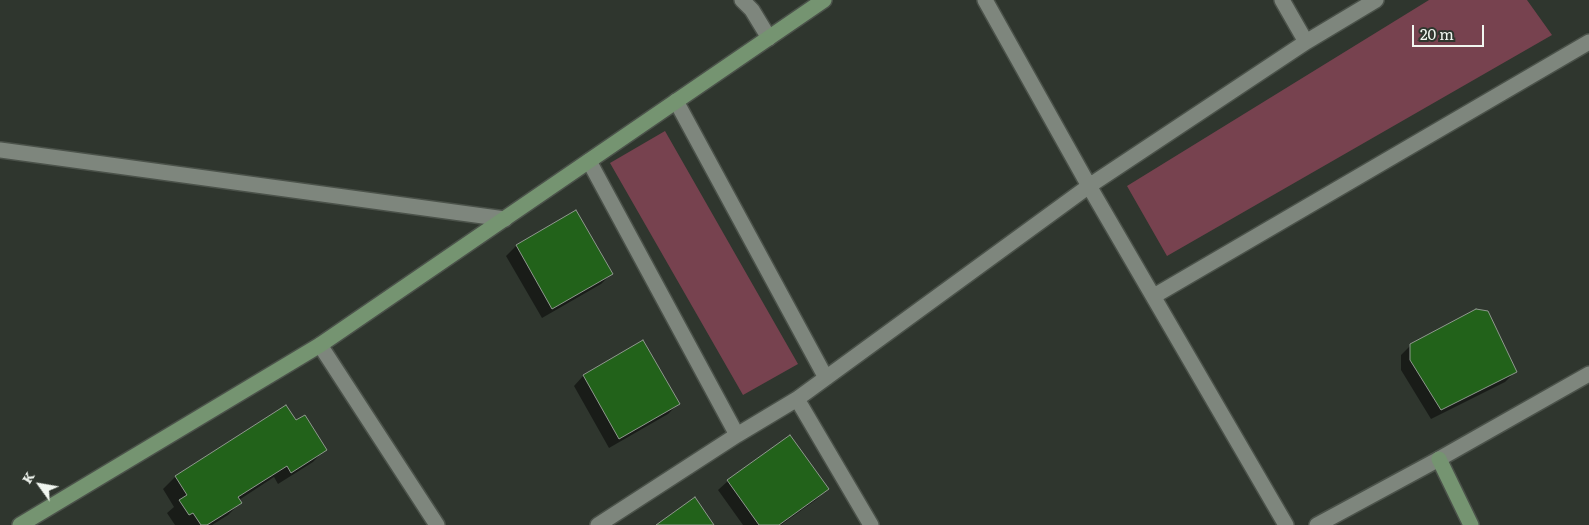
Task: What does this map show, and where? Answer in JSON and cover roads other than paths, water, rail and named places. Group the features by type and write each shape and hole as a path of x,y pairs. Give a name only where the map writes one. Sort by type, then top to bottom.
{"street":[{"path":"742,0 757,17 769,38"},
{"path":"20,525 320,346 824,0"},
{"path":"985,0 1089,186 1286,525"},
{"path":"1282,0 1306,42"},
{"path":"598,525 737,435 797,399 1089,186 1306,42 1376,0"},
{"path":"1154,296 1589,42"},
{"path":"676,101 826,378"},
{"path":"0,150 505,219"},
{"path":"589,161 737,435"},
{"path":"320,346 436,525"},
{"path":"1317,525 1439,459 1589,374"},
{"path":"797,399 871,525"},
{"path":"1439,459 1471,525"}]}
